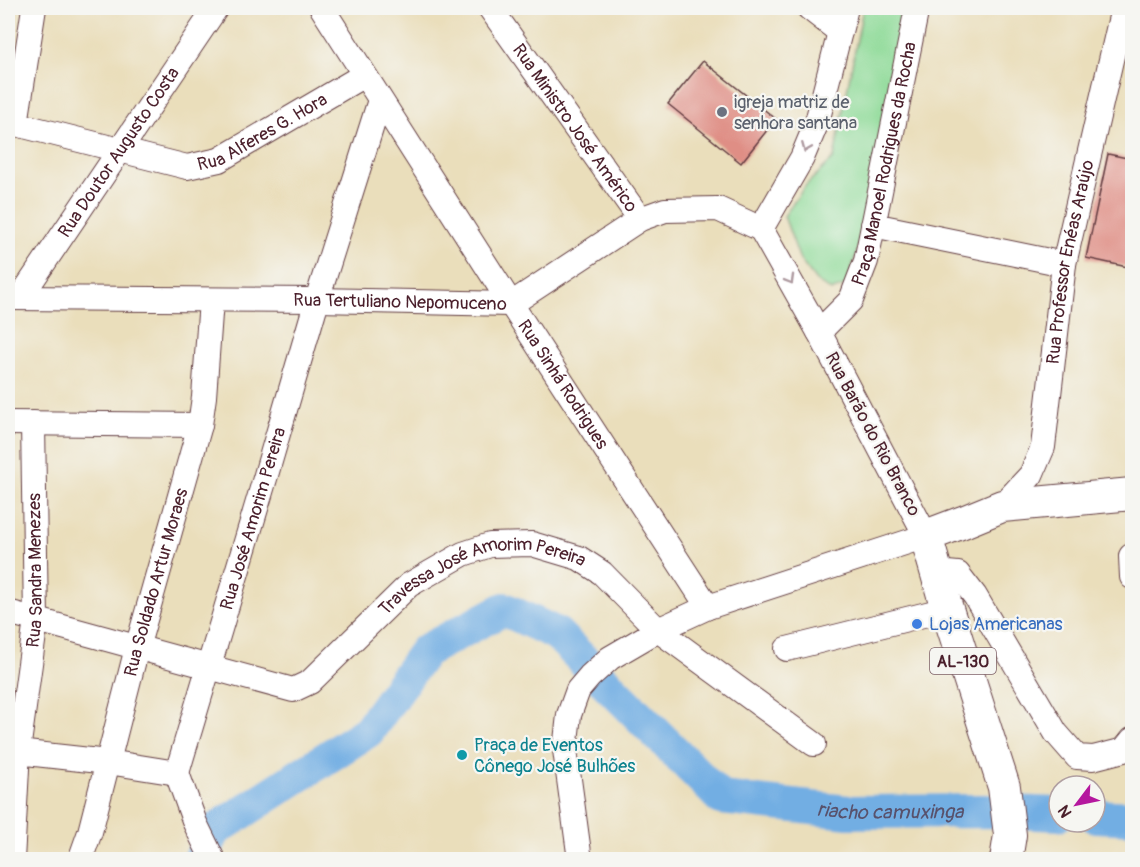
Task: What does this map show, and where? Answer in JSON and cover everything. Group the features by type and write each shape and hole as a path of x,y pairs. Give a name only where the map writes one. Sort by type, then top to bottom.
{"main road":[{"path":"926,536 1002,506 1132,495"},
{"name":"AL-130","path":"926,536 1004,787 1008,847"}],"street":[{"path":"12,123 34,8"},
{"name":"Rua Doutor Augusto Costa","path":"14,298 216,8"},
{"name":"Rua Sinhá Rodrigues","path":"322,8 510,304 708,607"},
{"name":"Rua Ministro José Américo","path":"490,8 640,219"},
{"path":"809,8 840,32"},
{"path":"819,332 761,229 802,158 817,122 846,8"},
{"name":"Praça Manoel Rodrigues da Rocha","path":"819,332 851,300 866,261 917,8"},
{"name":"Rua Professor Enéas Araújo","path":"1002,506 1031,476 1043,447 1064,264 1123,8"},
{"name":"Rua Alferes G. Hora","path":"12,123 187,166 219,160 364,75"},
{"name":"Rua José Amorim Pereira","path":"177,773 317,300 380,100"},
{"name":"Rua Tertuliano Nepomuceno","path":"14,298 510,304 640,219 665,210 718,209 761,229"},
{"path":"873,225 1064,264"},
{"name":"Rua Soldado Artur Moraes","path":"80,860 90,832 137,648 200,425 211,300"},
{"name":"Rua Barão do Rio Branco","path":"819,332 926,536"},
{"path":"8,423 200,425"},
{"name":"Rua Sandra Menezes","path":"12,860 13,751 36,620 33,423"},
{"path":"580,860 565,750 569,715 578,690 590,676 610,658 658,630 708,607 926,536"},
{"name":"Travessa José Amorim Pereira","path":"208,667 293,690 310,682 409,585 463,554 490,545 532,544 579,558 602,573 658,630 814,744"},
{"path":"936,572 958,574 975,596 1056,733 1077,757 1093,758 1124,750 1132,740"},
{"path":"788,649 947,609"},
{"path":"8,612 208,667"},
{"path":"13,751 177,773 195,823 213,860"}],"green space":[{"path":"863,8 907,8 867,217 847,285 831,291 816,281 800,260 784,216 806,185 834,158"}],"building":[{"name":"igreja matriz de senhora santana","path":"703,61 776,119 741,163 668,104"},
{"path":"1108,154 1132,159 1132,268 1086,258"}],"waterway":[{"path":"200,860 215,830 368,731 425,651 504,609 557,634 721,798 848,812 984,811 1047,814"},
{"name":"riacho camuxinga","path":"1107,817 1132,818"}],"place":[{"name":"igreja matriz de senhora santana","path":"722,112"},
{"name":"Lojas Americanas","path":"917,624"},
{"name":"Praça de Eventos Cônego José Bulhões","path":"462,755"}]}
